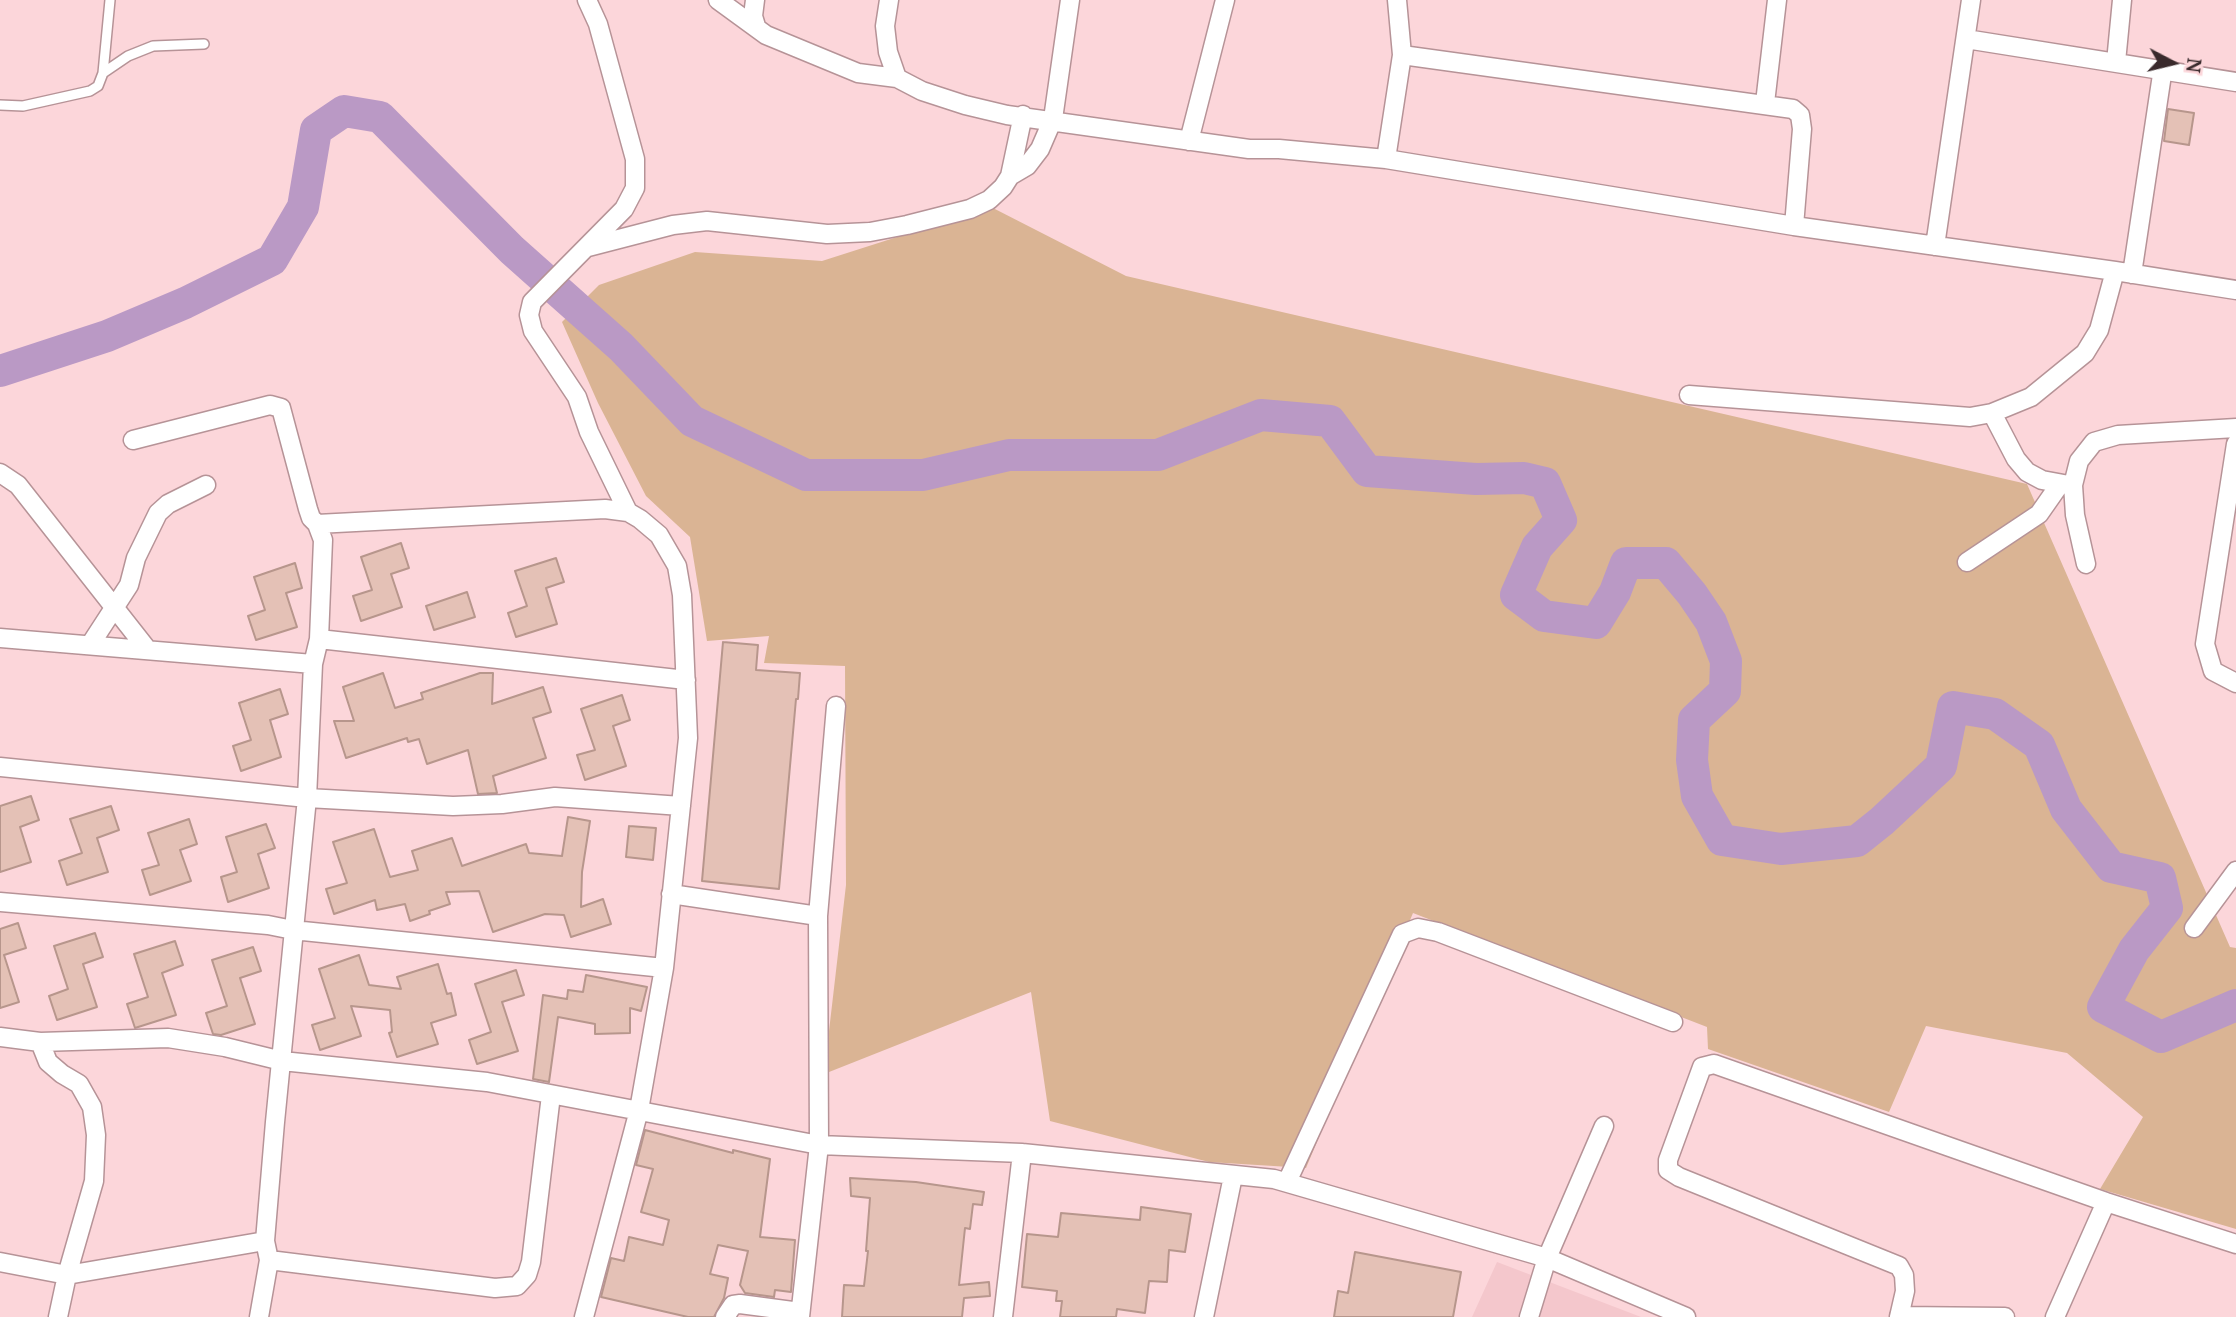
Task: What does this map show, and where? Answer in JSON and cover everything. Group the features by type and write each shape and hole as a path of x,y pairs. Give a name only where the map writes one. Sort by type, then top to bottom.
{"street":[{"path":"584,1317 639,1110 664,968 688,738 681,595 677,566 659,535 628,512 594,443 577,397 533,331 529,315 532,302 624,209 635,188 635,159 598,24 587,0"},
{"path":"718,0 766,35 858,73 897,78 922,91 1007,115 1053,119 1250,149 1386,159 1794,226 2236,290"},
{"path":"755,0 753,16 756,26"},
{"path":"889,0 886,26 888,52 897,78"},
{"path":"1010,176 1027,166 1040,149 1053,119 1070,0"},
{"path":"1189,141 1225,0"},
{"path":"1386,159 1402,55 1397,0"},
{"path":"1765,103 1777,0"},
{"path":"1935,246 1971,0"},
{"path":"2116,62 2122,0"},
{"path":"1966,39 2163,68 2236,82"},
{"path":"1402,55 1765,103 1793,109 1800,115 1802,129 1794,226"},
{"path":"1689,395 1970,417 1992,413 2031,397 2085,353 2099,330 2124,272 2163,68"},
{"path":"588,247 673,225 706,221 827,234 870,232 970,209 989,200 1010,176 1023,115"},
{"path":"133,440 270,405 281,408 308,509 323,540 318,639 313,664 307,798 265,1241 269,1260 259,1317"},
{"path":"1992,413 2016,459 2027,472 2042,480 2066,485"},
{"path":"1967,562 2039,514 2066,485 2079,461 2094,442 2118,435 2236,428"},
{"path":"2236,444 2205,644 2213,671 2236,683"},
{"path":"0,473 18,485 147,649"},
{"path":"90,645 130,585 136,558 158,513 168,504 206,485"},
{"path":"2066,485 2086,564"},
{"path":"317,524 605,509 628,512"},
{"path":"0,638 313,664"},
{"path":"318,639 685,680"},
{"path":"725,1317 733,1304 800,1314 819,1144 818,916 836,706"},
{"path":"0,766 307,798 453,806 502,804 555,797 681,806"},
{"path":"2194,928 2236,871"},
{"path":"671,894 818,916"},
{"path":"0,902 268,925 293,930 664,968"},
{"path":"1287,1182 1402,934 1418,928 1438,932 1673,1022"},
{"path":"0,1037 40,1042 168,1038 225,1046 282,1061 487,1082 819,1144 1022,1153 1287,1182 1547,1258 1686,1317"},
{"path":"40,1042 48,1062 79,1084 92,1107 96,1135 94,1181 58,1317"},
{"path":"2005,1317 1899,1317 1905,1291 1904,1275 1899,1266 1668,1170 1668,1160 1702,1067 1714,1064 2106,1202 2236,1244"},
{"path":"269,1260 495,1288 517,1286 527,1275 531,1262 551,1095"},
{"path":"1529,1317 1547,1258 1604,1126"},
{"path":"1003,1317 1022,1153"},
{"path":"1204,1317 1233,1176"},
{"path":"2055,1317 2106,1202"},
{"path":"0,1262 67,1275 265,1241"}],"lane":[{"path":"0,105 23,106 90,91 98,86 103,73 110,0"},
{"path":"103,73 128,56 153,46 204,44"}],"shaded area":[{"path":"991,207 1126,276 2027,484 2230,947 2236,948 2236,1229 2100,1189 2143,1117 2067,1053 1926,1026 1889,1112 1708,1049 1707,1027 1413,913 1306,1168 1209,1162 1050,1121 1031,992 824,1074 846,885 845,666 764,663 769,636 707,641 690,537 646,496 598,403 562,322 599,285 695,252 822,261"},
{"path":"1497,1262 1641,1317 1472,1317"}],"building":[{"path":"2168,109 2194,113 2189,145 2164,141"},
{"path":"401,543 409,568 391,574 402,607 361,621 353,596 372,590 361,557"},
{"path":"556,558 564,582 546,588 557,624 516,637 508,613 527,606 515,571"},
{"path":"295,563 302,588 286,593 297,627 256,640 248,616 265,610 254,577"},
{"path":"467,592 475,617 434,630 426,606"},
{"path":"723,642 758,645 756,670 800,673 779,889 702,881"},
{"path":"383,673 395,708 423,699 421,693 480,673 493,673 492,704 543,687 551,712 533,718 546,758 493,776 497,793 478,794 468,750 427,764 419,739 408,742 407,738 346,758 334,721 354,721 343,687"},
{"path":"280,689 288,714 270,720 281,757 241,771 233,746 251,740 239,703"},
{"path":"622,695 630,720 613,726 626,766 585,780 577,755 595,750 581,709"},
{"path":"31,796 39,820 20,827 31,862 0,872 0,806"},
{"path":"111,806 119,830 97,838 108,872 67,885 59,861 82,853 70,819"},
{"path":"568,817 590,821 582,872 581,907 603,899 611,924 571,937 564,915 545,914 493,932 479,891 446,892 450,904 410,921 405,904 377,910 375,900 334,914 326,889 347,883 333,842 374,829 390,877 418,870 412,851 452,838 462,866 526,844 529,853 562,856"},
{"path":"189,819 197,844 180,850 191,881 150,895 142,870 159,865 148,833"},
{"path":"266,824 275,848 258,854 269,888 228,902 221,877 237,872 226,837"},
{"path":"629,826 656,828 653,860 626,857"},
{"path":"18,923 26,948 4,955 19,1002 0,1008 0,929"},
{"path":"95,933 103,957 83,964 97,1007 57,1020 49,996 68,989 54,946"},
{"path":"175,941 183,965 162,973 176,1015 135,1028 127,1004 148,997 134,954"},
{"path":"253,947 261,971 240,978 255,1024 221,1035 213,1034 206,1013 227,1006 212,960"},
{"path":"359,955 369,985 401,989 397,977 438,964 447,994 451,993 456,1015 431,1023 438,1044 397,1057 389,1033 392,1032 390,1010 351,1006 361,1036 320,1050 312,1025 335,1018 319,969"},
{"path":"516,970 524,995 502,1002 518,1051 477,1064 469,1040 491,1032 475,984"},
{"path":"586,975 647,987 641,1011 630,1008 630,1033 595,1034 595,1024 558,1017 549,1082 533,1079 543,995 567,999 568,990 583,992"},
{"path":"645,1130 733,1153 733,1150 770,1159 760,1237 795,1240 791,1292 775,1290 774,1297 745,1293 740,1285 748,1251 718,1245 710,1274 728,1278 724,1298 714,1317 688,1317 601,1297 611,1258 624,1261 629,1237 663,1245 669,1220 641,1212 653,1169 636,1165"},
{"path":"850,1178 916,1182 984,1192 982,1205 973,1204 970,1229 965,1228 959,1285 989,1282 990,1296 964,1298 962,1317 842,1317 844,1285 864,1286 868,1251 870,1198 851,1196"},
{"path":"1141,1207 1191,1214 1185,1252 1169,1250 1167,1282 1149,1281 1145,1313 1117,1309 1116,1317 1060,1317 1062,1301 1056,1301 1057,1291 1022,1287 1027,1234 1058,1237 1061,1213 1140,1220"},
{"path":"1355,1252 1461,1272 1453,1317 1334,1317 1338,1291 1348,1293"}],"waterway":[{"path":"0,371 107,336 185,303 272,260 303,207 316,130 344,111 380,117 512,250 621,347 692,421 806,475 923,475 1009,455 1158,455 1261,415 1330,421 1367,471 1476,479 1524,478 1545,483 1561,520 1537,547 1516,595 1544,616 1596,623 1615,592 1626,563 1666,563 1711,622 1726,661 1725,691 1694,720 1692,760 1697,796 1722,840 1781,849 1857,841 1941,766 1953,707 1995,714 2039,745 2066,809 2111,867 2160,878 2167,908 2134,950 2103,1007 2161,1037 2236,1005"}]}
